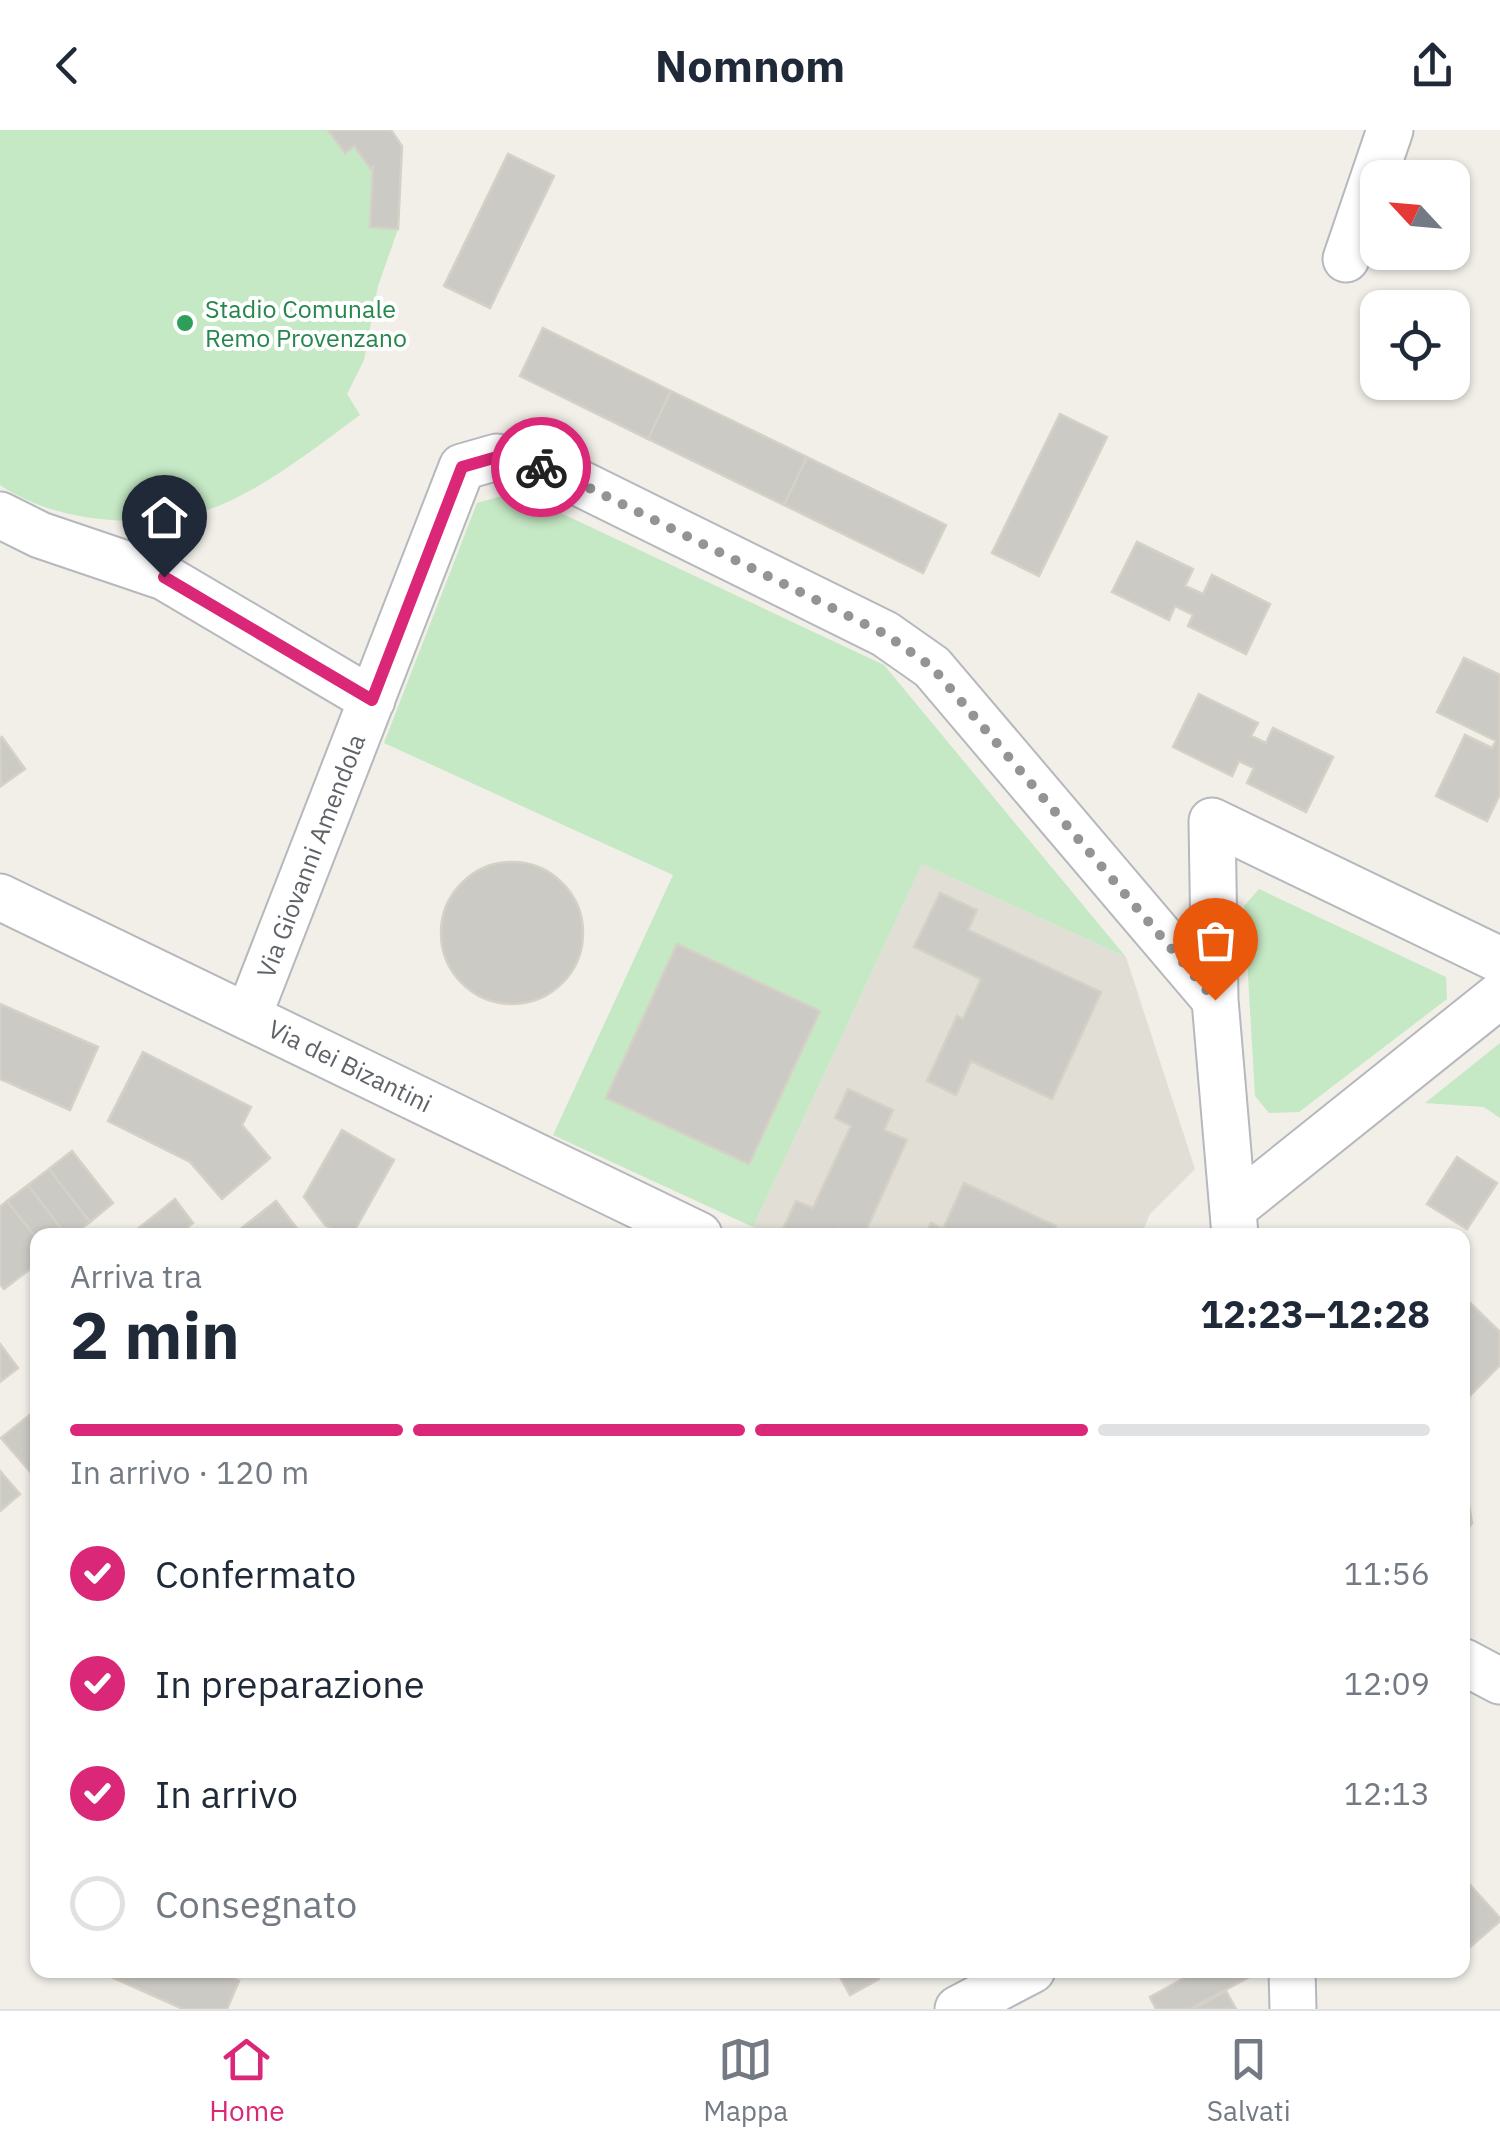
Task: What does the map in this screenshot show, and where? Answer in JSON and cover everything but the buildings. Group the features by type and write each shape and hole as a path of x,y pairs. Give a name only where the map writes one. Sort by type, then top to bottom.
{"street":[{"path":"1346,259 1390,130"},
{"name":"Via Giovanni Amendola","path":"248,1016 462,467 497,457 551,469 885,634 932,667 1215,1000"},
{"path":"0,515 40,535 164,577 372,700"},
{"path":"1234,1221 1215,1000 1212,821 1500,960"},
{"name":"Via dei Bizantini","path":"0,897 686,1228"},
{"path":"1234,1221 1500,995"},
{"path":"1470,1665 1500,1681"},
{"path":"958,2009 1017,1978"},
{"path":"1292,1978 1293,2009"}],"shaded area":[{"path":"922,864 1126,957 1195,1169 1150,1214 1144,1228 753,1227"}],"green space":[{"name":"Stadio Comunale Remo Provenzano","path":"0,130 391,130 402,146 398,229 378,286 364,360 347,394 360,415 259,485 197,513 140,521 79,516 50,509 0,485"},
{"path":"516,492 884,665 1126,957 922,864 753,1227 553,1135 673,875 384,743 477,503"},
{"path":"1259,889 1446,977 1447,999 1299,1112 1269,1113 1255,1096 1244,906"},
{"path":"1500,1043 1500,1118 1484,1107 1425,1103"}],"way so far":[{"path":"541,467 885,634 932,667 1215,1000"}],"place":[{"name":"Stadio Comunale Remo Provenzano","path":"185,323"}],"route":[{"path":"164,577 372,700 462,467 497,457 541,467"}]}
